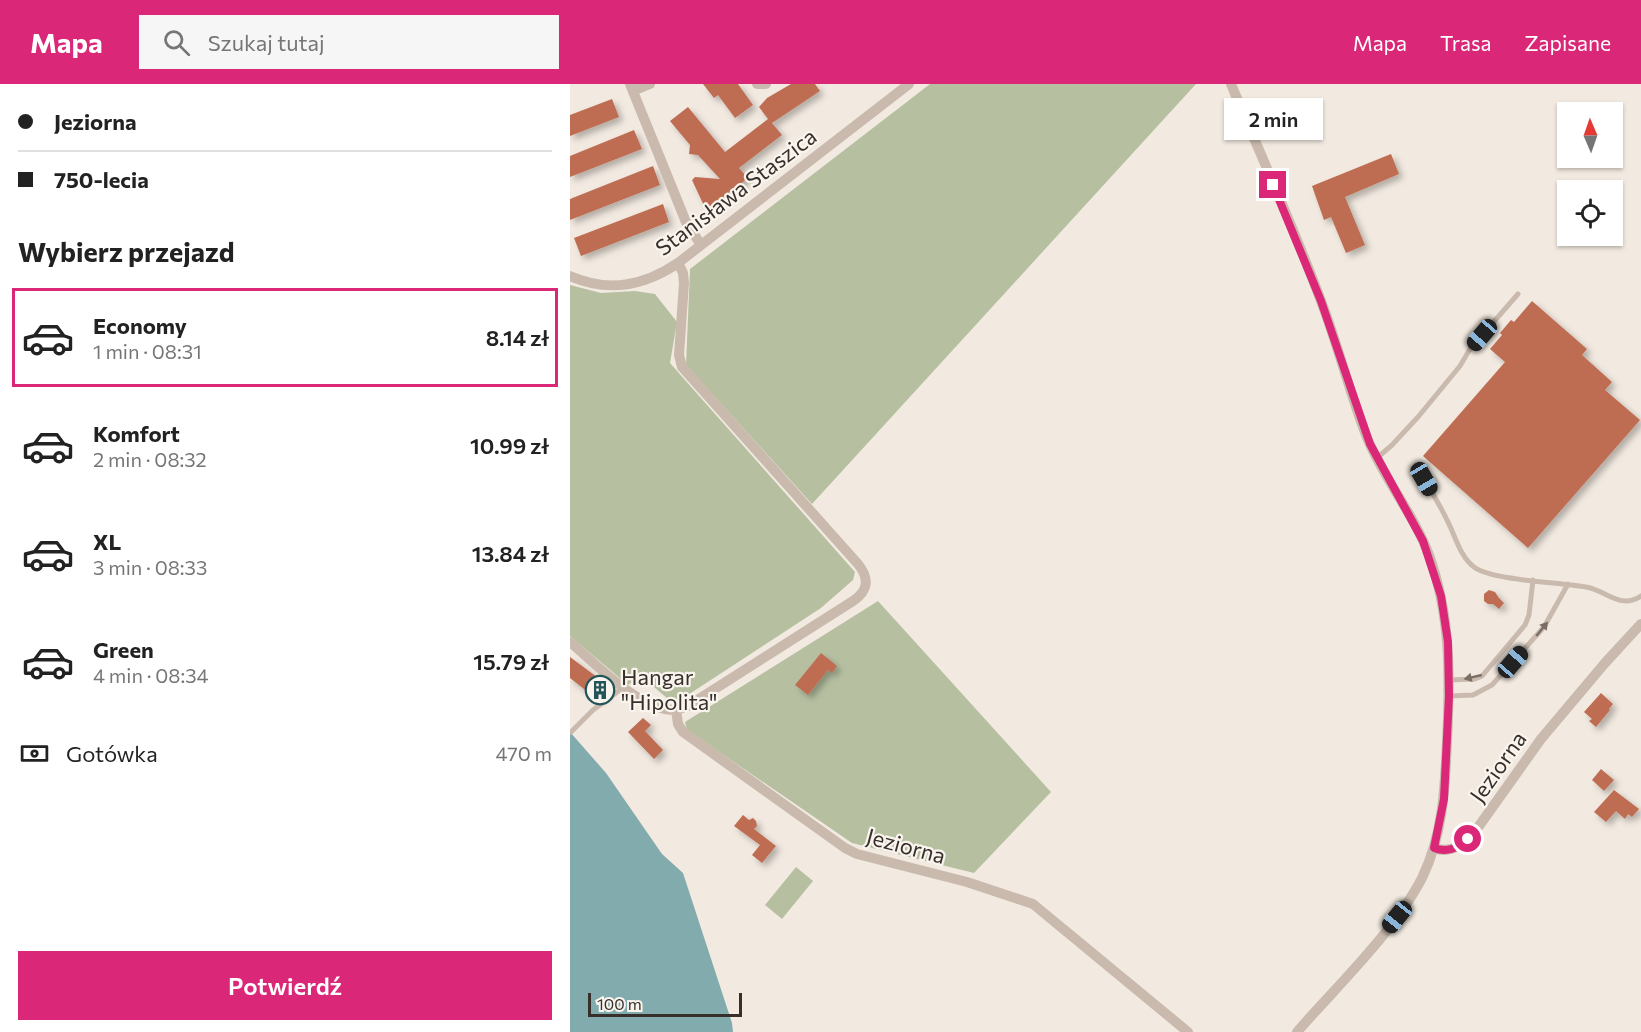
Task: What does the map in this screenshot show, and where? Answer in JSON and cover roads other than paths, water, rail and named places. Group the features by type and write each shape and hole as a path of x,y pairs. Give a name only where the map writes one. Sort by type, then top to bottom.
{"street":[{"path":"650,84 631,88 688,227 701,245"},
{"path":"757,84 766,84"},
{"name":"Stanisława Staszica","path":"570,276 601,285 622,286 646,280 678,263 909,84"},
{"path":"1231,84 1317,291 1362,425 1377,458 1414,523 1434,571 1446,619 1449,696 1444,799 1434,848 1422,877 1401,912 1297,1032"},
{"path":"570,642 624,687 658,708 676,710 688,706 853,601 861,595 867,585 865,573 858,564 681,367 679,355 684,278 678,263"},
{"name":"Jeziorna","path":"1434,848 1443,851 1452,849 1463,844 1474,833 1541,739 1641,624"},
{"name":"Jeziorna","path":"676,710 678,724 683,732 845,848 857,854 967,882 1033,904 1188,1032"}],"lane":[{"path":"1377,458 1418,417 1460,366 1470,349 1518,294"},
{"path":"1416,465 1468,562 1482,572 1596,589 1619,601 1632,601 1641,596"},
{"path":"1449,680 1475,679 1482,676 1521,632 1529,615 1533,580"},
{"path":"1449,696 1480,693 1498,680 1544,627 1568,584"},
{"path":"570,732 593,710 624,687"}],"water":[{"path":"570,732 606,773 662,854 683,873 733,1032 570,1032"}],"place":[{"name":"Hangar \"Hipolita\"","path":"600,690"}]}
